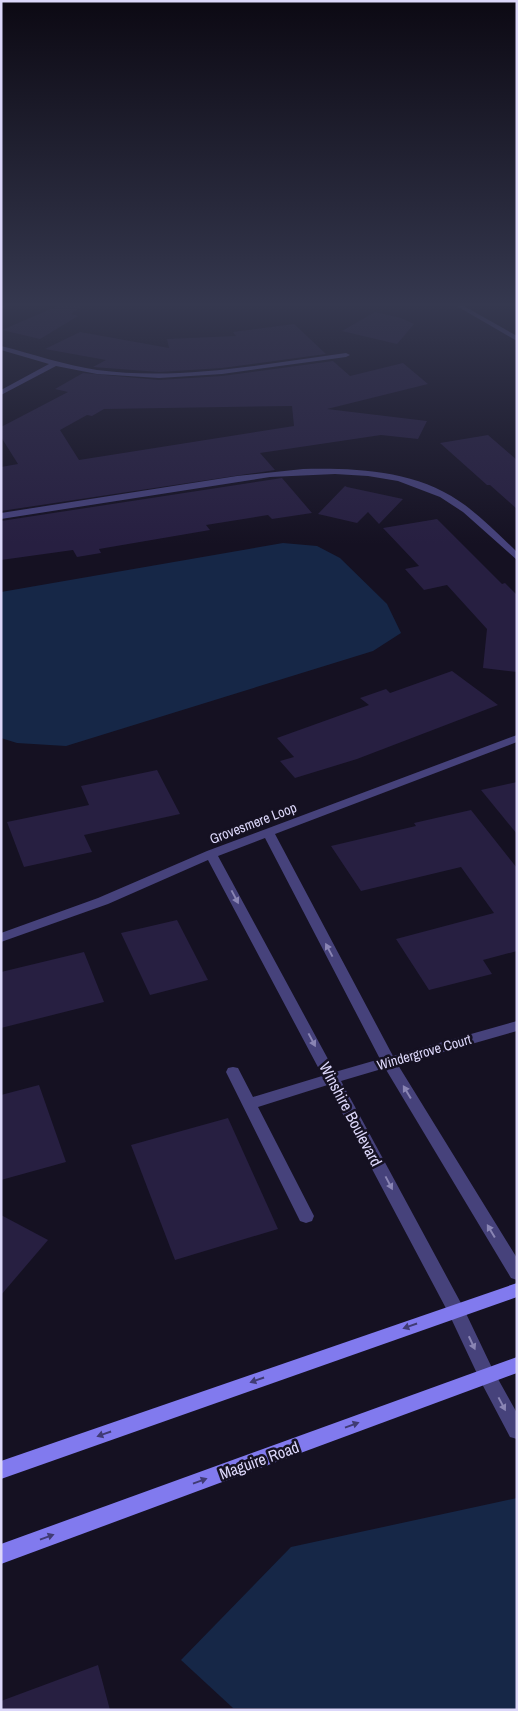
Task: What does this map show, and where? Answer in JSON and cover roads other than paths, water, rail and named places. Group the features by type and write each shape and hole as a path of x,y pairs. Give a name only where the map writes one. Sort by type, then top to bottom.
{"main road":[{"path":"1,1470 517,1290"},
{"name":"Maguire Road","path":"1,1554 517,1366"}],"street":[{"path":"1,393 16,385"},
{"path":"1,516 259,476 306,471 353,472 393,477 433,490 469,513 517,557"},
{"name":"Grovesmere Loop","path":"1,938 103,902 211,854 517,738"},
{"path":"268,833 389,1062 517,1273"},
{"name":"Winshire Boulevard","path":"211,854 456,1310 487,1376 517,1431"},
{"name":"Windergrove Court","path":"248,1104 332,1078 517,1026"},
{"path":"234,1072 248,1104 306,1216"}],"water":[{"path":"283,543 317,546 340,558 387,604 401,633 373,651 66,746 17,743 1,738 1,592"},
{"path":"517,1498 517,1710 233,1708 181,1660 291,1547"}]}
